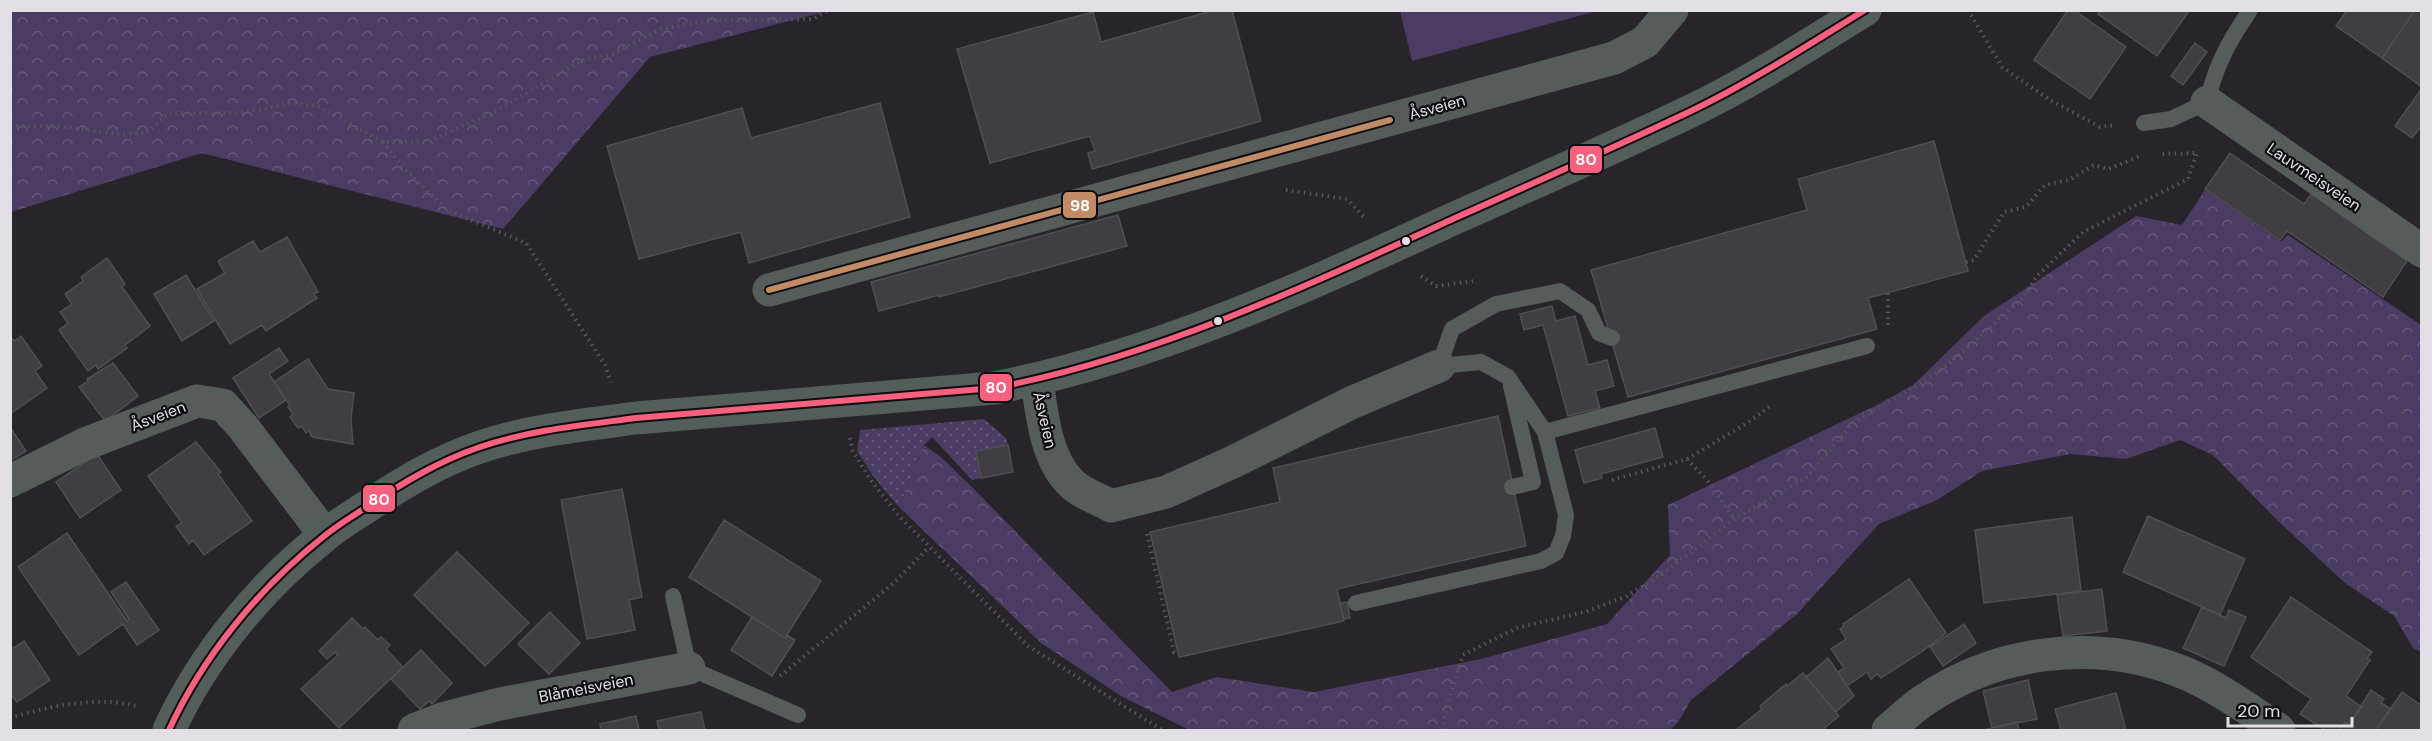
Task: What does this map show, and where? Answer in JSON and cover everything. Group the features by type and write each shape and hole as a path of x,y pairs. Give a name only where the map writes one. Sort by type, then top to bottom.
{"street":[{"name":"Åsveien","path":"769,290 1614,58 1645,42 1672,10"},
{"name":"Åsveien","path":"159,720 280,573 324,535 405,481 442,462 481,447 526,435 636,418 994,388 1037,380 1132,352 1315,283 1692,110 1804,48 1865,10"},
{"name":"Lauvmeisveien","path":"2207,102 2421,250"},
{"name":"Åsveien","path":"1037,380 1041,408 1055,463 1076,488 1111,506 1166,492 1233,462 1353,402 1439,366"},
{"name":"Åsveien","path":"10,481 85,444 197,401 223,405 243,427 324,535"},
{"path":"1888,730 1922,701 1959,680 2000,663 2050,653 2072,652 2137,658 2178,670 2236,702 2279,730"},
{"name":"Blåmeisveien","path":"414,730 445,718 500,704 689,668"}],"lane":[{"path":"2144,123 2171,119 2207,102 2214,72 2235,32 2249,12"},
{"path":"1356,603 1541,561 1556,553 1563,536 1566,515 1545,432 1508,377 1481,362 1439,366 1452,329 1496,304 1560,291 1588,310 1599,333 1612,338"},
{"path":"1545,432 1866,346"},
{"path":"1508,377 1533,482 1512,488"},
{"path":"673,596 689,668 798,715"}],"path":[{"path":"382,142 429,141 498,110 583,60 613,54 661,29 710,20 813,19 828,10"},
{"path":"1966,262 1974,260 2004,212 2026,207 2046,185 2069,180 2094,165 2109,169 2143,154 2144,123 2100,127 2050,100 2002,67 1968,10"},
{"path":"10,126 56,126 116,134 147,133 168,113 240,113 295,103 318,106 382,142 402,166 447,210 526,243 605,366 612,384"},
{"path":"1442,730 1447,705 1463,656 1517,628 1588,611 1627,596 1664,573 1734,519 1806,478 1853,423 1942,370 2020,300 2037,276 2083,232 2188,178 2197,153 2154,154"},
{"path":"1275,192 1286,190 1347,199 1366,218"},
{"path":"1417,274 1436,286 1473,280 1478,285"},
{"path":"1611,480 1687,459 1746,424 1793,388 1802,363"},
{"path":"850,434 853,451 869,478 898,515 1028,646 1162,730"},
{"path":"1687,459 1707,480 1734,519"},
{"path":"1147,531 1149,549 1174,652 1178,651"},
{"path":"750,693 770,684 886,590 929,547"},
{"path":"10,718 33,711 85,703 124,702 159,720"}],"green space":[{"path":"11,10 828,11 650,57 503,229 202,153 11,212"},
{"path":"1400,10 1597,11 1412,61"},
{"path":"2205,190 2281,242 2288,235 2421,325 2421,652 2413,648 2394,616 2345,583 2278,521 2213,455 2180,440 2126,459 2070,454 1982,471 1937,500 1879,524 1798,613 1691,700 1679,721 1670,730 1189,730 1121,696 1041,643 899,507 924,445 942,458 976,491 1172,692 1217,677 1314,692 1481,659 1607,624 1670,555 1668,505 1877,405 1913,385 1984,316 2136,216 2182,225"},
{"path":"984,419 1006,438 1008,445 977,451 981,478 972,480 932,437 924,445 899,507 873,476 857,451 860,430"}],"building":[{"path":"1215,10 1232,10 1261,121 1092,169 1088,153 1095,151 1090,136 990,163 957,49 1093,12 1101,42"},
{"path":"2068,10 2074,10 2126,47 2090,99 2034,60"},
{"path":"2101,10 2189,11 2157,56 2098,14"},
{"path":"2347,10 2415,10 2382,58 2336,26"},
{"path":"2415,10 2422,10 2422,87 2382,58"},
{"path":"2195,43 2207,52 2183,85 2171,76"},
{"path":"2422,88 2422,125 2412,138 2395,126"},
{"path":"880,103 910,217 749,263 741,232 639,259 607,146 742,108 751,138"},
{"path":"1934,141 1968,271 1868,298 1877,329 1628,397 1591,270 1807,210 1798,179"},
{"path":"2230,153 2304,204 2311,194 2407,261 2383,297 2287,231 2280,240 2205,189"},
{"path":"1118,215 1127,246 879,311 871,282"},
{"path":"287,237 318,292 314,294 317,298 266,331 262,325 230,344 197,289 225,273 218,261 253,241 260,252"},
{"path":"107,258 125,284 122,287 150,326 125,345 127,348 98,369 96,365 88,371 59,330 68,323 60,312 72,304 65,294 83,281 81,277"},
{"path":"186,275 214,321 182,341 154,294"},
{"path":"1552,306 1556,321 1575,316 1588,365 1607,360 1614,386 1595,391 1600,408 1568,416 1543,325 1524,330 1520,314"},
{"path":"10,336 14,341 21,336 42,366 35,371 47,388 10,414"},
{"path":"279,348 288,361 269,374 286,400 259,418 233,378"},
{"path":"308,359 328,389 354,393 351,419 353,444 312,437 309,431 306,433 302,426 298,428 290,417 293,414 288,407 290,405 274,382"},
{"path":"113,363 138,396 105,421 79,387 88,381 87,379"},
{"path":"1498,416 1526,546 1337,589 1344,621 1179,657 1150,532 1280,502 1273,468"},
{"path":"10,427 26,451 10,461"},
{"path":"1655,428 1663,457 1601,474 1602,478 1584,483 1575,450"},
{"path":"196,442 221,472 218,474 252,521 204,555 193,540 189,544 176,526 182,523 148,476"},
{"path":"1008,445 1013,472 981,478 976,451"},
{"path":"97,454 121,490 80,518 56,482"},
{"path":"622,489 642,597 629,600 635,630 587,639 561,500"},
{"path":"2148,516 2245,559 2220,615 2123,572"},
{"path":"2072,517 2081,591 1984,603 1975,530"},
{"path":"724,520 821,581 785,638 689,577"},
{"path":"67,533 127,621 129,619 111,592 126,582 159,630 137,645 123,624 79,655 18,567"},
{"path":"457,552 529,623 485,666 414,595"},
{"path":"1909,579 1946,633 1881,678 1877,674 1871,679 1867,672 1847,686 1838,672 1844,668 1831,649 1846,639 1840,629 1844,626 1843,624"},
{"path":"2102,589 2107,631 2063,636 2057,595"},
{"path":"2291,597 2372,652 2367,658 2370,660 2346,696 2362,707 2349,725 2345,722 2339,730 2325,730 2300,714 2311,699 2251,657"},
{"path":"1347,602 1350,618 1344,619 1340,603"},
{"path":"2202,607 2226,618 2229,610 2246,617 2224,666 2183,648"},
{"path":"550,612 580,643 549,674 518,644"},
{"path":"752,617 785,638 787,635 795,640 772,676 731,650"},
{"path":"352,618 378,640 381,637 390,645 386,649 403,667 339,728 301,689 338,655 335,652 327,659 319,651"},
{"path":"1964,624 1976,643 1943,666 1930,647"},
{"path":"24,641 50,680 17,702 10,693 10,650"},
{"path":"421,650 452,683 432,704 429,701 420,709 391,679"},
{"path":"1828,658 1854,696 1836,712 1806,677"},
{"path":"1803,673 1839,716 1822,730 1736,730 1762,709 1760,706"},
{"path":"2028,680 2037,719 1992,728 1983,691"},
{"path":"2371,690 2384,699 2381,703 2391,709 2376,730 2339,730 2345,722 2349,725"},
{"path":"2402,692 2422,706 2422,730 2376,730"},
{"path":"2116,693 2126,730 2061,730 2055,709"},
{"path":"701,712 705,730 659,730 657,721"},
{"path":"636,716 639,730 601,730 600,724"},
{"path":"2017,722 2019,730 1982,730 1992,728"}],"transit line":[{"name":"80","path":"169,730 198,676 216,650 255,601 277,578 339,525 408,480 450,459 499,441 557,429 636,418 994,388 1054,375 1113,358 1172,339 1287,293 1691,111 1779,63 1865,10"},
{"name":"98","path":"769,290 1390,120"}]}
